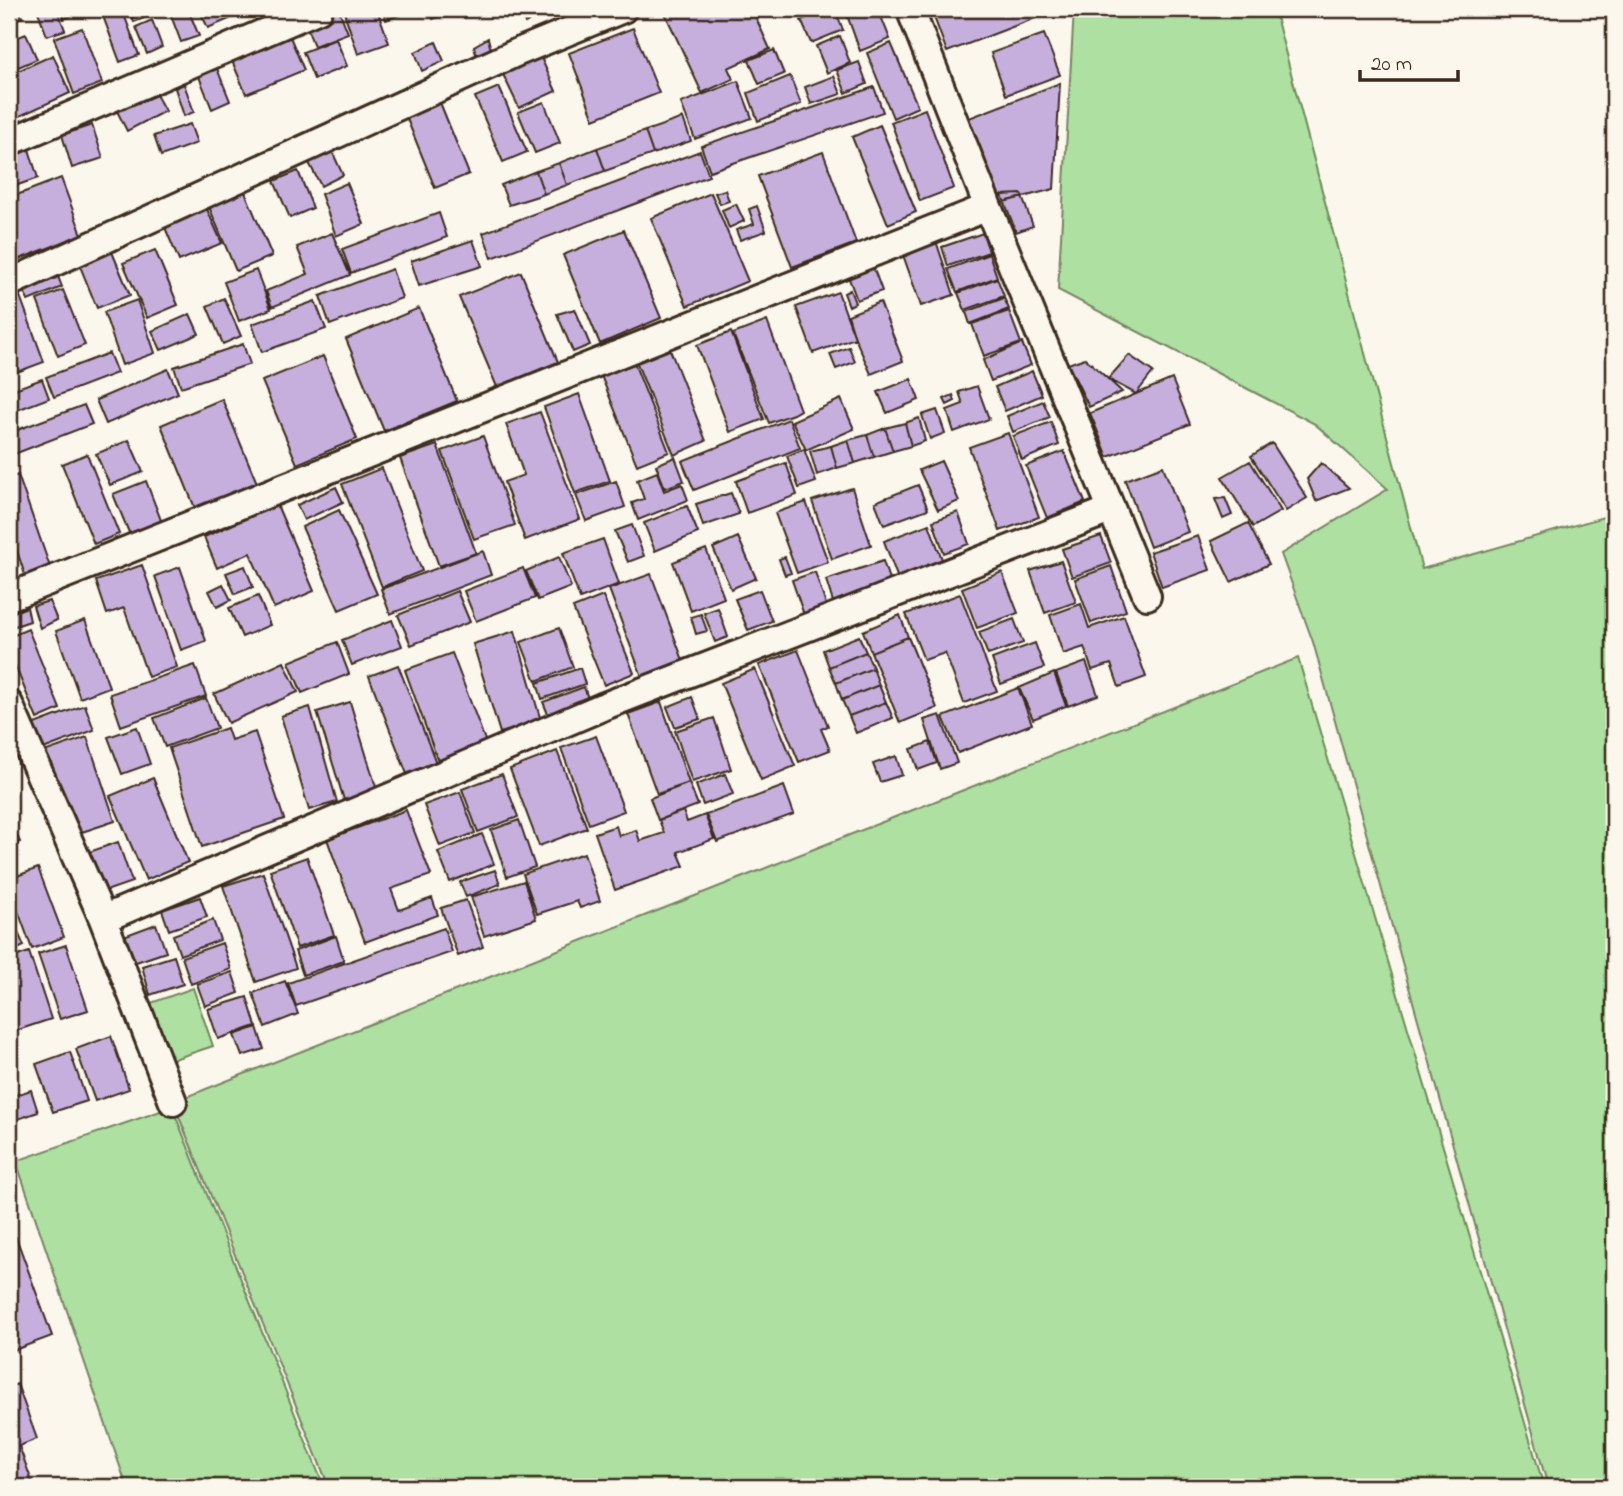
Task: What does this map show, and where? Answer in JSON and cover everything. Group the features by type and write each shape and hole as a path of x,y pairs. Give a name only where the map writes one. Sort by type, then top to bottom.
{"street":[{"path":"9,142 319,9"},
{"path":"9,283 518,52 623,9"},
{"path":"910,9 1110,510 1147,596"},
{"path":"9,597 988,207"},
{"path":"103,919 602,707 1110,510"},
{"path":"9,704 103,919 173,1102"}],"green space":[{"path":"1074,9 1274,9 1422,569 1614,514 1614,1487 1548,1487 1313,642 1281,554 1388,489 1315,424 1058,290"},
{"path":"1298,658 1544,1487 329,1487 173,1102"},
{"path":"193,988 213,1046 168,1061 148,1004"},
{"path":"172,1107 324,1487 127,1487 16,1161"}],"building":[{"path":"9,9 19,9 22,17 9,22"},
{"path":"37,9 57,9 65,30 47,36"},
{"path":"61,9 83,9 84,11 64,19"},
{"path":"122,9 139,55 120,62 103,16"},
{"path":"129,9 168,9 134,22"},
{"path":"188,9 199,36 181,42 170,13"},
{"path":"199,9 253,9 208,28"},
{"path":"343,9 377,9 389,43 358,54"},
{"path":"382,9 416,9 386,20"},
{"path":"429,9 448,9 450,13 433,19"},
{"path":"519,9 545,9 547,13 525,23"},
{"path":"663,9 752,9 770,49 728,68 733,79 702,93"},
{"path":"793,9 822,9 796,18"},
{"path":"835,9 843,30 811,43 801,20"},
{"path":"864,9 878,9 890,39 860,51 847,15"},
{"path":"931,9 1059,9 947,52"},
{"path":"339,10 348,33 314,46 305,23"},
{"path":"152,20 162,47 147,54 136,27"},
{"path":"82,28 102,83 74,94 54,38"},
{"path":"633,28 659,93 594,119 569,53"},
{"path":"288,32 304,70 246,94 230,56"},
{"path":"26,34 37,59 9,71 9,41"},
{"path":"1044,34 1060,75 1006,95 991,53"},
{"path":"840,36 850,63 827,73 816,46"},
{"path":"488,38 491,50 476,54 474,46"},
{"path":"336,39 347,66 314,79 303,52"},
{"path":"436,42 444,61 422,71 415,52"},
{"path":"891,43 918,107 893,118 867,53"},
{"path":"774,50 784,74 759,84 749,60"},
{"path":"538,51 556,91 519,108 500,68"},
{"path":"53,55 70,93 9,121 9,75"},
{"path":"859,62 867,84 846,93 837,70"},
{"path":"216,66 230,101 212,109 198,74"},
{"path":"790,76 801,104 758,121 748,93"},
{"path":"834,76 841,94 811,104 805,87"},
{"path":"738,81 752,118 695,139 681,103"},
{"path":"1060,83 1054,189 996,204 969,118"},
{"path":"184,84 194,112 184,116 175,88"},
{"path":"499,87 527,152 503,162 475,97"},
{"path":"874,87 883,112 710,171 701,146"},
{"path":"153,89 165,111 127,131 116,109"},
{"path":"439,100 469,174 435,188 405,114"},
{"path":"544,102 560,143 535,153 518,112"},
{"path":"925,109 954,188 920,201 891,122"},
{"path":"683,118 691,141 653,154 645,131"},
{"path":"190,124 197,143 161,156 154,136"},
{"path":"92,125 103,158 72,168 62,135"},
{"path":"880,125 916,212 888,224 852,137"},
{"path":"645,131 653,154 605,171 597,148"},
{"path":"28,146 38,178 9,188 9,152"},
{"path":"597,148 605,171 567,185 559,163"},
{"path":"331,149 343,175 321,186 308,161"},
{"path":"700,151 709,176 492,258 483,233"},
{"path":"823,152 856,243 792,267 758,176"},
{"path":"559,163 567,185 544,194 536,171"},
{"path":"298,171 313,208 290,218 274,181"},
{"path":"536,171 544,194 509,205 501,185"},
{"path":"61,178 82,235 9,263 9,198"},
{"path":"347,183 364,224 336,236 321,194"},
{"path":"243,187 272,256 236,271 207,202"},
{"path":"725,190 729,201 720,204 715,193"},
{"path":"711,193 748,281 687,306 651,218"},
{"path":"1021,194 1033,226 1016,232 1002,195"},
{"path":"736,204 744,221 729,228 722,210"},
{"path":"757,206 766,231 740,240 736,230 754,224 749,209"},
{"path":"206,207 222,243 179,261 164,225"},
{"path":"439,213 447,237 351,273 342,249"},
{"path":"624,230 661,318 600,344 563,255"},
{"path":"332,233 350,275 272,307 266,291 308,274 297,247"},
{"path":"983,233 989,252 948,266 942,247"},
{"path":"473,240 482,266 419,286 411,261"},
{"path":"936,241 954,295 921,306 902,252"},
{"path":"110,247 130,295 97,308 78,261"},
{"path":"155,250 178,305 147,318 123,263"},
{"path":"989,254 997,277 957,292 948,269"},
{"path":"872,264 882,291 857,300 847,273"},
{"path":"54,266 62,287 28,301 20,280"},
{"path":"392,269 402,298 330,325 320,296"},
{"path":"256,270 271,309 239,321 224,282"},
{"path":"521,272 558,362 497,387 459,297"},
{"path":"997,278 1004,296 965,310 958,293"},
{"path":"63,290 85,345 58,356 37,300"},
{"path":"850,290 855,303 849,306 844,293"},
{"path":"838,292 855,338 813,353 796,307"},
{"path":"20,296 44,362 9,375 9,300"},
{"path":"224,298 241,336 223,344 207,306"},
{"path":"1004,298 1009,309 970,324 966,312"},
{"path":"137,300 155,353 122,365 104,312"},
{"path":"315,301 326,329 262,352 252,324"},
{"path":"880,302 903,361 871,374 848,315"},
{"path":"419,308 457,401 384,431 346,339"},
{"path":"575,309 590,345 573,352 557,314"},
{"path":"1009,311 1021,343 984,356 972,324"},
{"path":"190,314 199,334 161,350 152,331"},
{"path":"767,321 800,410 769,423 733,334"},
{"path":"731,332 764,419 730,432 697,345"},
{"path":"1022,343 1031,365 991,381 983,360"},
{"path":"243,344 250,364 181,387 174,367"},
{"path":"669,347 706,441 674,455 636,361"},
{"path":"849,347 855,362 836,369 830,354"},
{"path":"109,353 117,373 54,397 46,377"},
{"path":"1129,355 1153,372 1136,394 1108,379"},
{"path":"323,356 357,439 297,464 262,381"},
{"path":"1085,358 1122,392 1089,407 1068,364"},
{"path":"633,360 669,452 637,465 600,373"},
{"path":"168,369 178,393 106,424 96,400"},
{"path":"1032,371 1042,395 1005,411 995,387"},
{"path":"42,379 49,398 9,413 9,391"},
{"path":"911,379 919,400 887,413 878,392"},
{"path":"1172,379 1190,424 1108,457 1090,413"},
{"path":"977,386 989,419 954,432 947,410 963,404 959,392"},
{"path":"579,394 610,481 575,493 544,407"},
{"path":"953,395 955,401 947,405 944,399"},
{"path":"222,399 257,483 195,508 161,425"},
{"path":"841,399 854,429 806,450 792,421"},
{"path":"1043,401 1050,417 1013,432 1007,416"},
{"path":"84,405 92,424 9,456 9,433"},
{"path":"937,410 945,433 930,439 922,415"},
{"path":"540,412 580,519 525,540 504,482 524,475 506,424"},
{"path":"919,418 925,441 911,446 905,423"},
{"path":"789,419 800,448 694,490 682,461"},
{"path":"1051,422 1059,445 1022,460 1013,436"},
{"path":"905,423 911,446 893,451 885,428"},
{"path":"885,428 893,451 874,457 867,435"},
{"path":"1008,433 1039,517 1000,531 969,447"},
{"path":"867,435 874,457 855,463 848,440"},
{"path":"483,436 515,525 474,539 442,451"},
{"path":"129,440 143,472 110,485 96,454"},
{"path":"848,440 855,463 837,468 831,446"},
{"path":"1272,443 1307,498 1286,511 1251,456"},
{"path":"437,445 476,553 439,566 400,458"},
{"path":"831,446 837,468 817,475 810,451"},
{"path":"804,449 816,482 799,488 787,456"},
{"path":"1064,451 1085,502 1047,518 1026,466"},
{"path":"87,454 119,534 94,544 62,464"},
{"path":"675,457 684,481 665,488 656,465"},
{"path":"941,461 959,501 938,510 919,470"},
{"path":"1250,461 1281,511 1253,527 1222,477"},
{"path":"786,463 797,495 747,513 736,481"},
{"path":"1321,463 1349,488 1316,501 1307,479"},
{"path":"1163,466 1188,532 1150,547 1125,480"},
{"path":"382,468 422,571 382,587 342,484"},
{"path":"657,472 664,491 682,484 688,500 638,520 632,503 644,499 637,480"},
{"path":"18,475 50,567 25,575 9,527 9,478"},
{"path":"146,481 162,523 130,535 113,494"},
{"path":"616,481 625,507 586,521 576,495"},
{"path":"918,485 928,509 884,525 875,502"},
{"path":"336,487 343,502 304,520 297,505"},
{"path":"852,488 871,545 832,559 812,501"},
{"path":"731,493 739,514 703,526 696,504"},
{"path":"1225,498 1232,515 1223,519 1215,499"},
{"path":"806,502 828,562 797,573 775,513"},
{"path":"277,505 314,591 274,608 250,553 217,568 204,537"},
{"path":"687,506 698,533 655,551 644,523"},
{"path":"339,510 377,594 339,610 302,527"},
{"path":"958,512 969,544 944,553 933,521"},
{"path":"1248,523 1269,564 1231,582 1211,541"},
{"path":"929,524 943,562 898,579 884,541"},
{"path":"632,525 644,556 628,562 615,531"},
{"path":"1101,536 1111,563 1072,577 1062,549"},
{"path":"1198,536 1210,570 1162,587 1150,552"},
{"path":"738,537 756,578 731,589 713,548"},
{"path":"603,539 619,584 580,599 563,553"},
{"path":"706,549 724,598 691,611 673,562"},
{"path":"483,551 491,575 390,614 381,589"},
{"path":"559,557 571,587 538,600 526,571"},
{"path":"785,557 791,573 785,575 779,559"},
{"path":"883,561 891,586 834,605 826,580"},
{"path":"1061,561 1076,602 1045,613 1030,571"},
{"path":"142,565 177,667 148,677 124,608 107,614 96,581"},
{"path":"245,566 253,587 235,594 226,573"},
{"path":"1111,566 1126,611 1091,623 1075,579"},
{"path":"180,567 206,641 181,650 155,576"},
{"path":"523,568 535,598 476,621 464,591"},
{"path":"815,572 827,608 804,615 792,580"},
{"path":"1002,572 1018,613 977,628 962,588"},
{"path":"651,574 684,663 643,679 609,589"},
{"path":"223,584 231,600 217,607 209,591"},
{"path":"760,590 772,621 748,630 735,599"},
{"path":"457,591 470,622 411,645 398,615"},
{"path":"960,594 997,691 964,703 945,653 924,660 906,614"},
{"path":"258,596 270,625 242,637 229,608"},
{"path":"603,596 634,673 604,685 573,608"},
{"path":"49,601 57,620 40,628 33,606"},
{"path":"1081,604 1089,628 1124,616 1146,677 1119,687 1111,664 1092,670 1084,647 1063,654 1050,615"},
{"path":"27,607 30,621 9,628 9,614"},
{"path":"718,608 728,637 715,642 704,613"},
{"path":"701,614 707,631 696,634 691,617"},
{"path":"900,615 908,637 871,652 863,631"},
{"path":"1014,619 1023,643 988,655 979,632"},
{"path":"85,620 109,687 80,698 56,631"},
{"path":"392,620 402,646 352,665 342,640"},
{"path":"559,628 573,667 536,681 521,642"},
{"path":"28,629 60,709 37,719 9,651 9,637"},
{"path":"515,631 541,721 500,733 473,644"},
{"path":"859,636 866,652 829,667 823,650"},
{"path":"908,637 937,708 900,723 871,652"},
{"path":"337,642 349,674 302,693 289,662"},
{"path":"1035,643 1044,668 1001,684 992,659"},
{"path":"798,650 828,726 821,729 830,750 799,762 759,665"},
{"path":"866,652 873,668 836,683 829,667"},
{"path":"452,653 486,743 438,761 405,670"},
{"path":"284,662 298,692 228,723 214,694"},
{"path":"1086,662 1098,695 1068,706 1056,673"},
{"path":"195,665 206,696 121,726 110,694"},
{"path":"398,665 436,763 407,774 369,676"},
{"path":"580,668 585,684 542,699 537,683"},
{"path":"873,668 879,685 842,700 836,683"},
{"path":"755,669 795,766 761,780 721,683"},
{"path":"1054,673 1066,706 1033,719 1019,688"},
{"path":"879,685 886,702 849,716 842,700"},
{"path":"584,687 590,704 550,719 543,702"},
{"path":"1018,688 1032,724 958,753 943,717"},
{"path":"692,697 700,719 675,727 667,707"},
{"path":"206,698 217,728 165,747 154,718"},
{"path":"350,702 377,790 344,800 317,712"},
{"path":"661,702 689,783 657,794 628,714"},
{"path":"886,702 893,718 856,733 849,716"},
{"path":"85,705 94,730 38,751 29,726"},
{"path":"310,707 337,802 309,810 281,716"},
{"path":"940,715 957,763 940,769 924,720"},
{"path":"714,718 731,769 692,782 675,731"},
{"path":"137,727 150,764 122,774 108,737"},
{"path":"227,728 231,740 255,732 284,819 202,847 169,748"},
{"path":"596,736 624,811 589,824 561,748"},
{"path":"87,737 115,821 73,835 44,752"},
{"path":"930,742 937,763 918,770 911,749"},
{"path":"557,751 587,828 539,846 510,769"},
{"path":"896,756 902,775 880,782 873,764"},
{"path":"502,774 518,817 478,832 462,789"},
{"path":"725,774 733,794 703,805 696,785"},
{"path":"153,778 188,862 146,880 110,796"},
{"path":"689,783 698,805 658,820 650,798"},
{"path":"784,786 794,814 717,842 706,815"},
{"path":"460,792 475,833 440,846 424,805"},
{"path":"406,810 431,875 391,889 399,910 432,898 438,915 365,942 327,839"},
{"path":"683,811 687,822 705,815 714,839 678,852 684,866 615,890 595,833 616,826 619,836 636,830 640,841 664,833 659,820"},
{"path":"9,819 20,842 9,848"},
{"path":"519,820 535,867 507,877 491,830"},
{"path":"482,834 494,864 450,882 438,852"},
{"path":"118,842 132,882 103,892 89,852"},
{"path":"584,853 600,901 580,908 577,901 537,914 523,874"},
{"path":"307,857 334,935 297,948 270,870"},
{"path":"38,868 64,937 32,949 9,886 9,879"},
{"path":"495,870 500,884 466,897 460,882"},
{"path":"263,873 296,968 256,982 223,886"},
{"path":"524,881 536,919 484,936 471,897"},
{"path":"200,897 207,917 169,930 162,910"},
{"path":"466,900 483,947 458,956 441,908"},
{"path":"9,912 24,946 9,953"},
{"path":"213,920 220,940 180,955 173,935"},
{"path":"156,924 166,952 130,964 121,937"},
{"path":"444,928 452,952 296,1006 288,983"},
{"path":"336,936 344,961 303,975 295,951"},
{"path":"222,943 231,969 191,984 182,957"},
{"path":"66,945 88,1010 60,1019 38,954"},
{"path":"29,952 51,1019 12,1032 9,1022 9,959"},
{"path":"174,956 183,984 150,995 142,966"},
{"path":"232,972 239,993 205,1006 197,984"},
{"path":"285,981 298,1014 265,1027 253,993"},
{"path":"247,997 256,1026 218,1039 208,1009"},
{"path":"257,1027 264,1049 242,1056 234,1035"},
{"path":"111,1036 129,1089 95,1101 76,1049"},
{"path":"70,1052 87,1101 53,1112 36,1064"},
{"path":"9,1054 16,1073 9,1075"},
{"path":"31,1090 38,1112 9,1122 9,1097"},
{"path":"16,1237 52,1336 9,1352 9,1240"},
{"path":"17,1384 37,1439 19,1446 34,1487 9,1487 9,1387"}]}
